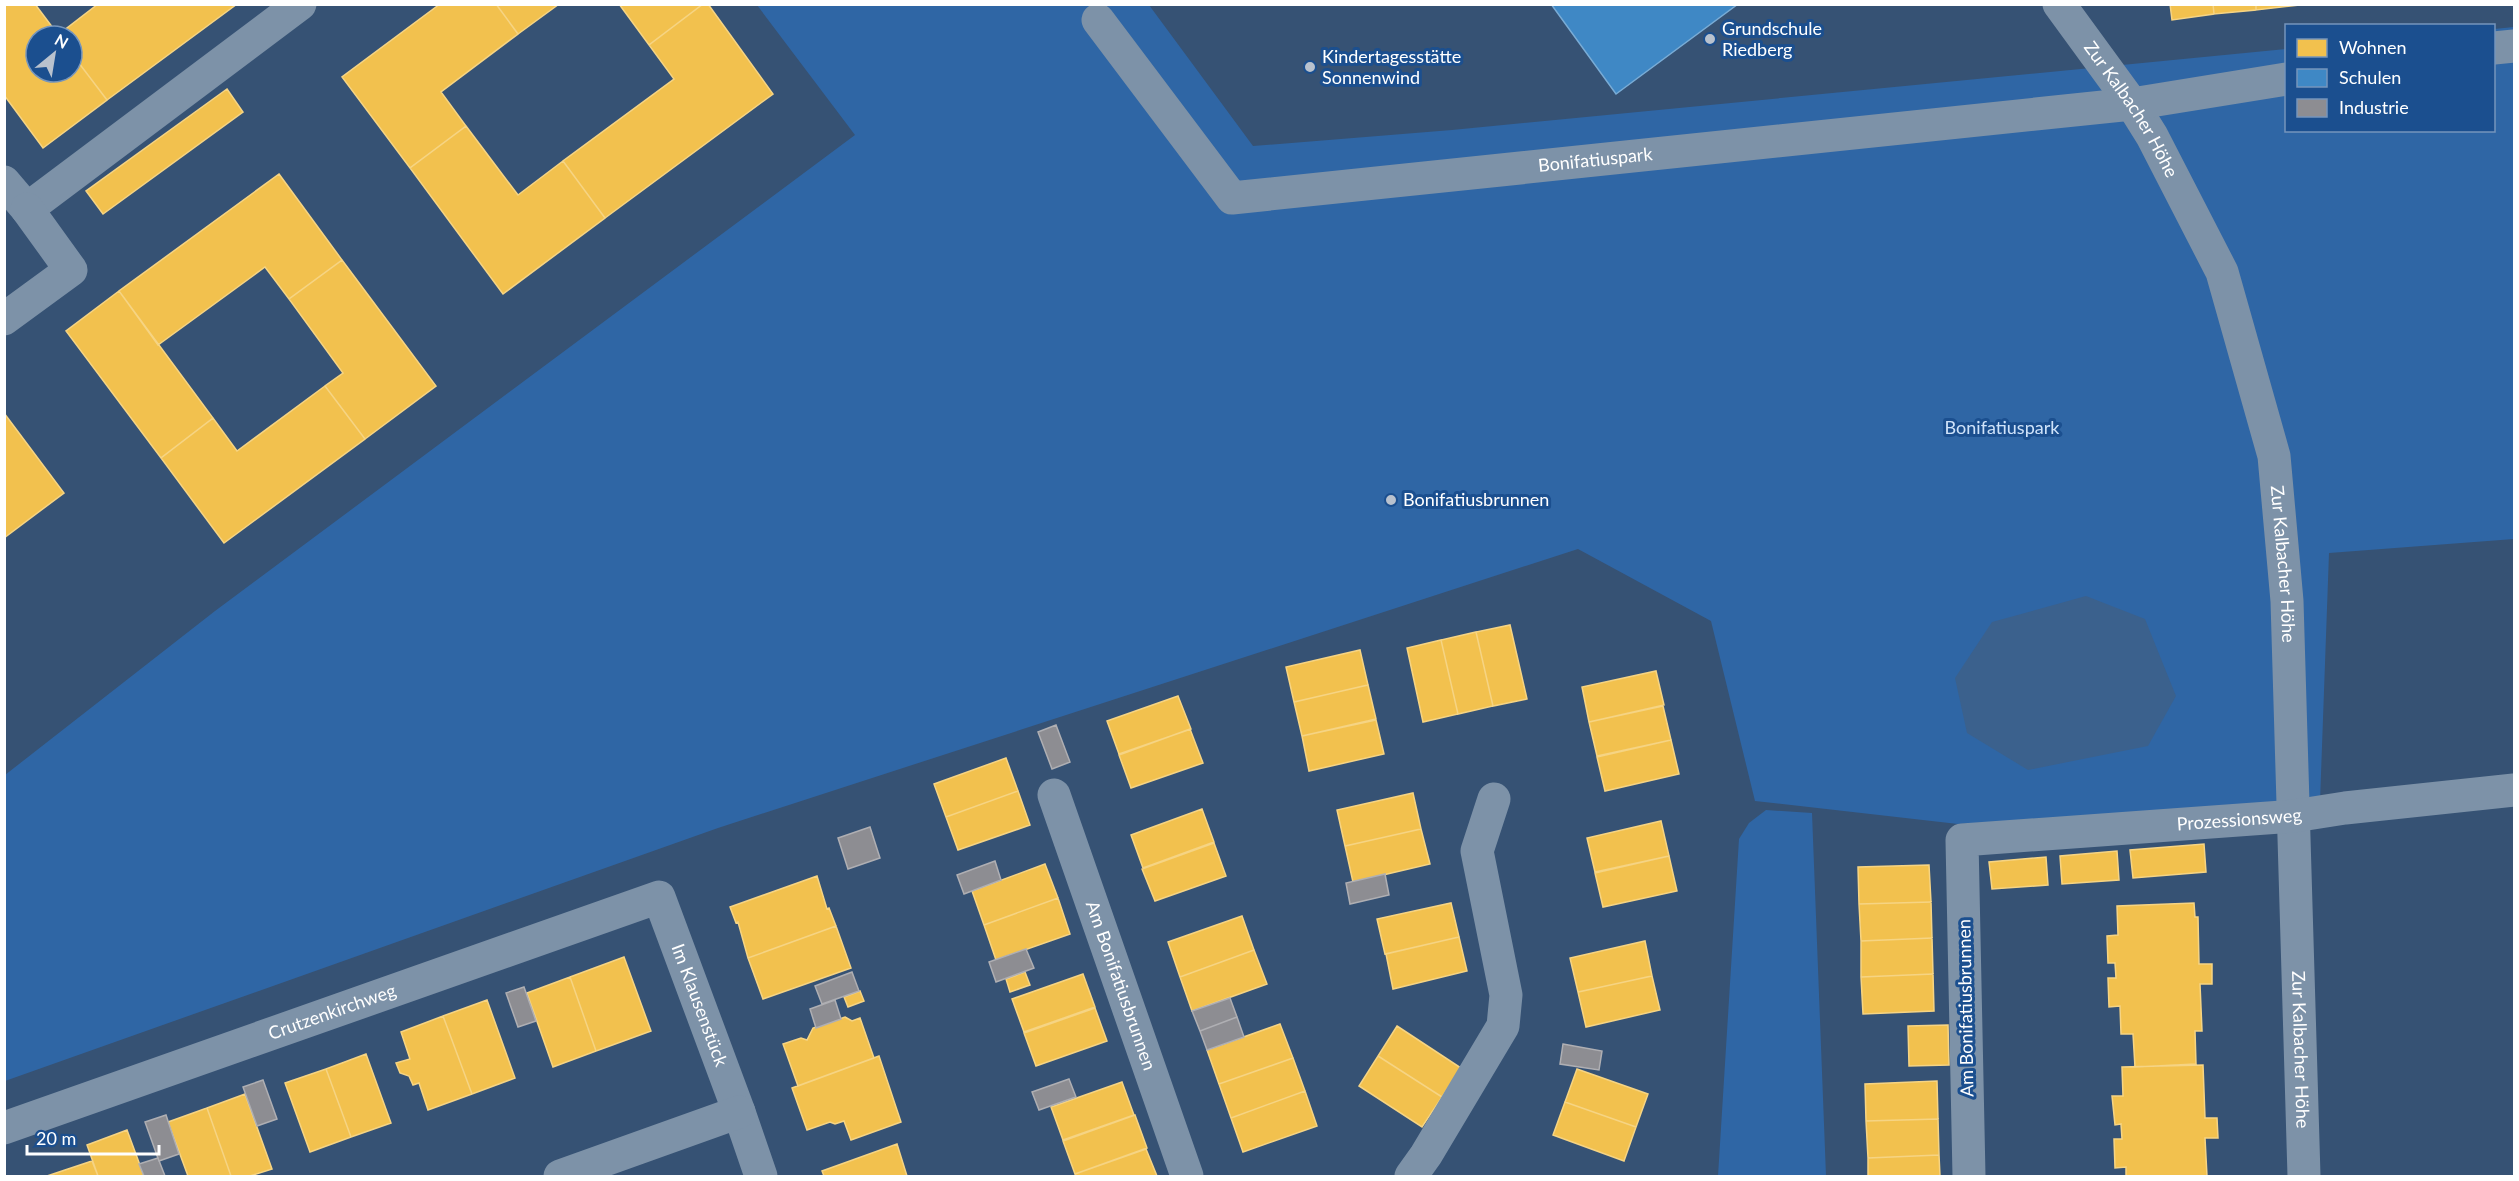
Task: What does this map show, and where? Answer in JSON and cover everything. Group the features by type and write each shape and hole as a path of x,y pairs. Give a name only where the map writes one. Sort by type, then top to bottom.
{"street":[{"path":"27,209 300,4"},
{"name":"Zur Kalbacher Höhe","path":"2060,4 2132,104 2152,136 2222,272 2274,456 2287,601 2304,1176"},
{"name":"Bonifatiuspark","path":"1098,20 1232,198 2132,104 2285,79"},
{"path":"2495,48 2514,46"},
{"path":"4,182 27,209 71,270 4,319"},
{"name":"Prozessionsweg","path":"1962,840 2294,816 2345,808 2514,790"},
{"name":"Am Bonifatiusbrunnen","path":"1054,795 1187,1176"},
{"path":"1411,1176 1426,1155 1503,1026 1506,995 1477,850 1494,799"},
{"name":"Am Bonifatiusbrunnen","path":"1962,840 1969,1176"},
{"name":"Im Klausenstück","path":"659,897 740,1112 761,1176"},
{"name":"Crutzenkirchweg","path":"4,1128 659,897"},
{"path":"560,1176 740,1112"}],"green space":[{"name":"Bonifatiuspark","path":"757,5 1149,5 1253,146 1452,130 2285,49 2285,132 2495,132 2495,29 2514,27 2514,539 2329,553 2320,802 1958,824 1755,801 1711,621 1578,549 718,828 5,1081 5,775 215,611 855,135"},
{"path":"1766,810 1812,813 1826,1176 1718,1176 1739,839 1749,823"}],"shaded area":[{"path":"2086,596 2145,619 2176,696 2148,746 2028,770 1967,733 1955,678 1992,622"}],"building: Wohnen":[{"path":"4,4 35,4 50,24 24,24 24,84 84,84 84,70 107,100 43,148 4,95"},
{"path":"98,4 237,4 107,100 84,70 84,24 72,24"},
{"path":"440,4 496,4 518,34 441,92 466,126 410,168 342,77"},
{"path":"496,4 559,4 518,34"},
{"path":"619,4 703,4 649,45"},
{"path":"703,4 708,4 773,94 605,218 563,161 674,79 649,45"},
{"path":"2170,4 2213,4 2214,14 2172,20"},
{"path":"2213,4 2256,4 2256,10 2214,14"},
{"path":"2256,4 2299,4 2299,5 2256,10"},
{"path":"227,89 243,112 103,214 86,191"},
{"path":"466,126 518,195 563,161 605,218 503,294 410,168"},
{"path":"279,174 342,260 289,299 265,267 158,345 119,291"},
{"path":"342,260 436,386 365,439 325,386 343,373 289,299"},
{"path":"119,291 213,418 161,458 66,331"},
{"path":"325,386 365,439 224,543 161,458 213,418 237,451"},
{"path":"4,413 64,493 4,538"},
{"path":"1510,625 1527,699 1493,706 1476,632"},
{"path":"1476,632 1493,706 1458,714 1441,640"},
{"path":"1441,640 1458,714 1423,722 1407,648"},
{"path":"1360,650 1368,685 1294,702 1286,667"},
{"path":"1656,671 1664,705 1589,722 1582,687"},
{"path":"1368,685 1376,719 1302,736 1294,702"},
{"path":"1178,696 1191,729 1119,754 1107,721"},
{"path":"1663,706 1671,740 1597,756 1589,722"},
{"path":"1376,720 1384,754 1309,771 1302,736"},
{"path":"1190,729 1203,763 1131,788 1119,755"},
{"path":"1671,740 1679,774 1605,791 1597,757"},
{"path":"1006,758 1018,791 946,817 934,784"},
{"path":"1018,791 1030,825 958,850 946,817"},
{"path":"1413,793 1421,829 1345,846 1337,810"},
{"path":"1202,809 1214,842 1143,868 1131,835"},
{"path":"1661,821 1669,856 1595,872 1587,838"},
{"path":"1421,829 1430,864 1353,882 1345,846"},
{"path":"1214,843 1226,876 1155,901 1142,869"},
{"path":"2204,844 2206,872 2133,878 2130,850"},
{"path":"2117,851 2119,880 2062,884 2060,856"},
{"path":"1669,856 1677,891 1603,907 1595,873"},
{"path":"2046,857 2048,885 1992,889 1989,862"},
{"path":"1045,864 1058,898 984,925 972,891"},
{"path":"1929,865 1931,902 1859,904 1858,867"},
{"path":"817,876 827,909 829,908 836,926 748,958 738,922 736,923 730,907"},
{"path":"1058,898 1070,934 996,960 984,925"},
{"path":"1931,902 1932,938 1861,941 1859,904"},
{"path":"1451,903 1459,937 1385,954 1377,919"},
{"path":"2194,903 2195,917 2198,917 2199,964 2212,964 2212,984 2200,984 2202,1031 2195,1031 2196,1064 2135,1067 2133,1034 2121,1034 2120,1006 2109,1007 2108,978 2116,978 2115,963 2108,963 2107,936 2118,935 2117,906"},
{"path":"1242,916 1254,950 1180,977 1168,942"},
{"path":"836,926 851,968 763,999 748,958"},
{"path":"1459,937 1467,971 1393,989 1386,954"},
{"path":"1932,938 1933,974 1861,977 1861,941"},
{"path":"1645,941 1652,976 1578,992 1570,958"},
{"path":"1254,950 1267,984 1192,1011 1180,977"},
{"path":"624,957 651,1031 596,1051 570,977"},
{"path":"1025,972 1030,985 1010,992 1006,979"},
{"path":"1083,974 1095,1007 1024,1032 1012,999"},
{"path":"1933,974 1934,1011 1863,1014 1861,977"},
{"path":"1652,976 1660,1010 1586,1027 1578,992"},
{"path":"570,977 596,1051 553,1067 527,993"},
{"path":"860,991 864,1001 848,1007 844,997"},
{"path":"487,1000 515,1078 472,1094 443,1016"},
{"path":"1095,1008 1107,1041 1036,1066 1024,1033"},
{"path":"443,1016 472,1094 428,1110 419,1083 413,1085 409,1076 400,1073 396,1063 410,1059 401,1032"},
{"path":"845,1017 852,1021 860,1018 874,1058 798,1086 783,1044 801,1038 807,1040 813,1028"},
{"path":"1280,1024 1293,1058 1219,1084 1207,1050"},
{"path":"1948,1025 1949,1065 1909,1066 1908,1026"},
{"path":"1397,1026 1461,1068 1442,1097 1378,1056"},
{"path":"366,1054 391,1123 351,1137 326,1069"},
{"path":"879,1056 901,1122 851,1140 844,1121 835,1124 830,1122 807,1130 792,1088"},
{"path":"1378,1056 1442,1097 1422,1127 1359,1086"},
{"path":"1293,1058 1305,1091 1231,1118 1219,1084"},
{"path":"2203,1065 2205,1118 2217,1118 2218,1138 2205,1138 2207,1176 2126,1176 2126,1167 2115,1168 2114,1139 2122,1139 2121,1124 2115,1125 2112,1096 2123,1096 2122,1067"},
{"path":"326,1069 351,1137 310,1152 285,1083"},
{"path":"1577,1069 1648,1094 1636,1127 1565,1102"},
{"path":"1937,1081 1938,1119 1866,1121 1865,1084"},
{"path":"1122,1082 1134,1115 1063,1140 1051,1107"},
{"path":"1305,1091 1317,1126 1243,1152 1231,1118"},
{"path":"245,1094 272,1169 250,1176 231,1176 207,1108"},
{"path":"1565,1102 1636,1127 1624,1161 1553,1135"},
{"path":"207,1108 231,1176 188,1176 168,1122"},
{"path":"1135,1115 1147,1148 1075,1174 1063,1141"},
{"path":"1938,1119 1939,1155 1868,1158 1866,1121"},
{"path":"127,1130 144,1176 98,1176 87,1145"},
{"path":"897,1144 907,1176 824,1176 822,1171"},
{"path":"1146,1149 1157,1176 1076,1176 1075,1174"},
{"path":"1939,1155 1940,1176 1868,1176 1868,1158"},
{"path":"92,1161 98,1176 47,1176"}],"building: Schulen":[{"path":"1551,4 1738,4 1616,94"}],"building: Industrie":[{"path":"1056,725 1070,762 1052,769 1038,732"},
{"path":"870,827 880,858 848,869 838,838"},
{"path":"995,861 1001,880 964,894 957,875"},
{"path":"1385,874 1389,895 1350,904 1346,883"},
{"path":"1026,949 1034,968 996,982 989,962"},
{"path":"852,972 859,991 822,1004 815,986"},
{"path":"524,987 536,1021 518,1027 506,993"},
{"path":"1230,998 1237,1017 1200,1031 1192,1011"},
{"path":"835,1000 841,1019 816,1028 810,1009"},
{"path":"1237,1017 1244,1037 1207,1050 1200,1031"},
{"path":"1563,1044 1602,1051 1599,1070 1560,1064"},
{"path":"1069,1079 1076,1097 1039,1110 1032,1092"},
{"path":"263,1080 277,1119 257,1126 243,1087"},
{"path":"166,1115 179,1154 159,1161 145,1122"},
{"path":"158,1158 165,1176 144,1176 139,1164"}],"place":[{"name":"Grundschule Riedberg","path":"1710,39"},
{"name":"Kindertagesstätte Sonnenwind","path":"1310,67"},
{"name":"Bonifatiusbrunnen","path":"1391,500"}]}
